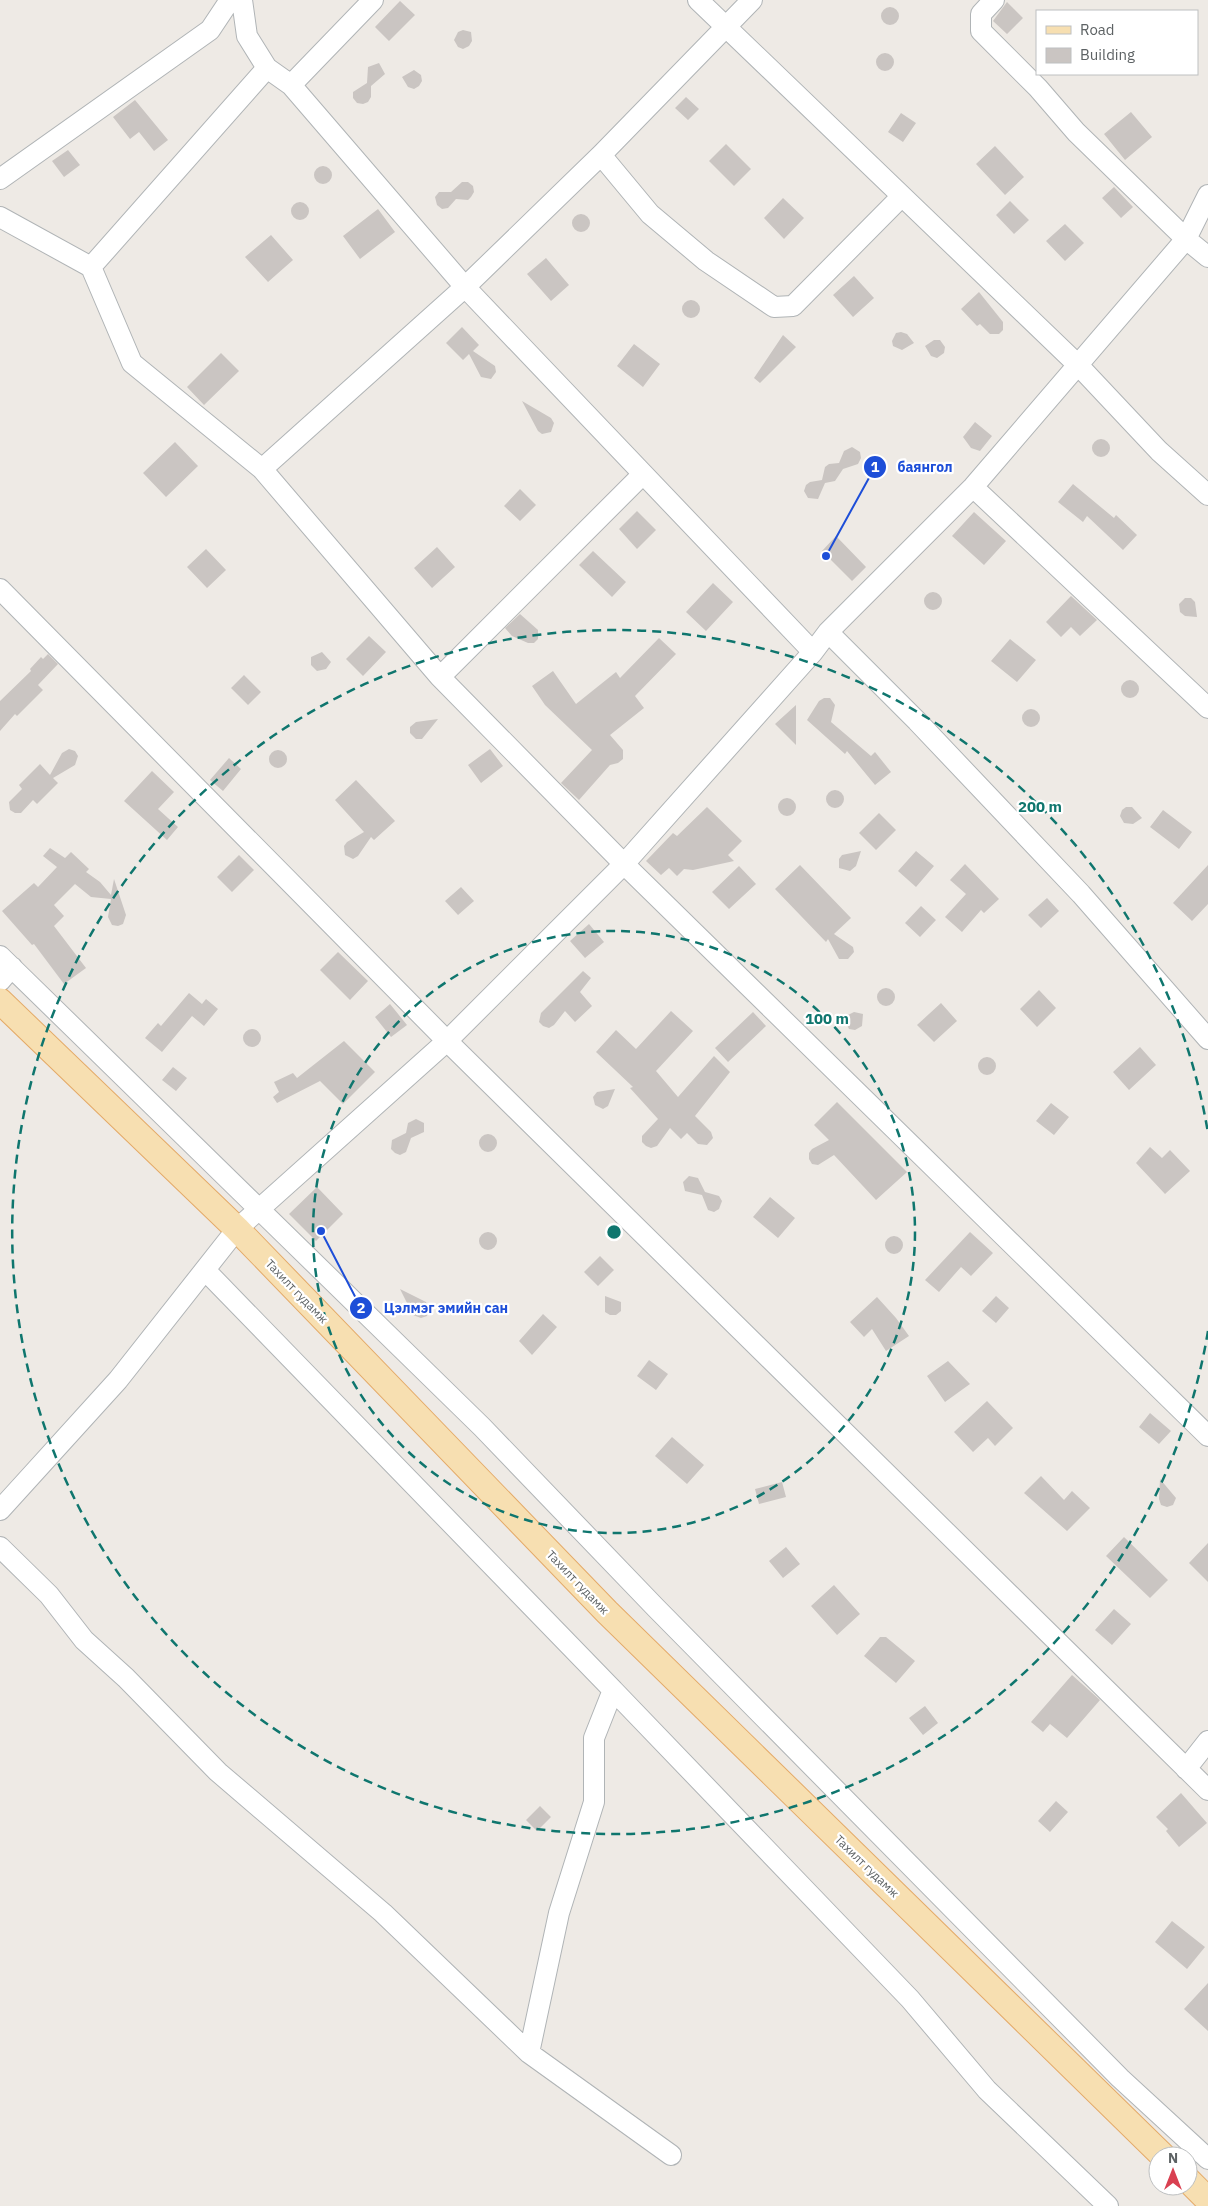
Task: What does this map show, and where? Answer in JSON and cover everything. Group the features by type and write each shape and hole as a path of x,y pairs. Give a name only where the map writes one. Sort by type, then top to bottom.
{"main road":[{"name":"Тахилт гудамж","path":"0,1001 237,1229 607,1612 1153,2146"},
{"path":"1198,2190 1208,2200"}],"street":[{"path":"0,179 210,30 230,0"},
{"path":"242,0 246,36 267,68 291,85 465,287 813,652"},
{"path":"291,85 373,0"},
{"path":"698,0 1079,366 1159,451 1208,495"},
{"path":"262,469 465,287 600,155 752,0"},
{"path":"994,0 981,14 981,31 1038,88 1076,132 1186,239 1208,257"},
{"path":"91,267 267,68"},
{"path":"600,155 650,214 706,261 774,307 793,306 902,196"},
{"path":"0,1510 118,1380 237,1229 447,1041 624,864 813,652 828,632 973,487 1079,366 1186,239 1208,195"},
{"path":"0,217 91,267 132,363 262,469 440,677 624,864 1208,1436"},
{"path":"440,677 643,474"},
{"path":"973,487 1208,708"},
{"path":"0,589 447,1041 1208,1790"},
{"path":"828,632 917,721 1081,894 1208,1039"},
{"path":"4,968 261,1209 482,1427 663,1615 1120,2078 1208,2159"},
{"path":"205,1270 910,1999 987,2090 1108,2206"},
{"path":"0,1547 49,1595 84,1640 126,1678 218,1772 383,1913 528,2053 671,2155"},
{"path":"528,2053 559,1913 594,1802 594,1738 613,1690"},
{"path":"1186,1769 1208,1741"}],"building":[{"path":"400,1 415,15 389,41 375,27"},
{"path":"1007,2 1023,18 1007,34 993,21"},
{"path":"890,7 896,10 899,16 896,22 890,25 884,22 881,16 884,10"},
{"path":"463,30 471,32 472,41 469,46 463,49 458,47 454,40 458,32"},
{"path":"885,53 891,56 894,62 891,68 885,71 879,68 876,62 879,56"},
{"path":"379,63 385,74 371,86 371,97 368,102 363,104 357,103 353,98 353,92 367,83 368,67"},
{"path":"414,70 421,75 422,81 414,89 408,87 402,77"},
{"path":"686,97 699,109 688,120 675,108"},
{"path":"135,100 168,140 154,151 139,132 130,139 113,117"},
{"path":"1131,112 1152,137 1125,160 1104,134"},
{"path":"901,113 916,123 903,142 888,132"},
{"path":"726,144 751,169 734,186 709,161"},
{"path":"995,146 1024,177 1005,195 976,164"},
{"path":"68,150 80,165 64,177 52,161"},
{"path":"323,166 329,169 332,175 329,181 323,184 317,181 314,175 317,169"},
{"path":"462,182 468,182 473,186 474,192 468,200 456,199 448,208 442,209 437,205 435,197 439,192 451,192"},
{"path":"1114,187 1133,207 1121,218 1102,198"},
{"path":"783,198 804,218 784,239 764,218"},
{"path":"1010,201 1029,220 1014,234 996,215"},
{"path":"300,202 306,205 309,211 306,217 300,220 294,217 291,211 294,205"},
{"path":"378,209 395,232 360,259 343,236"},
{"path":"581,214 587,217 590,223 587,229 581,232 575,229 572,223 575,217"},
{"path":"1065,224 1084,243 1065,261 1046,241"},
{"path":"271,235 293,260 268,282 245,257"},
{"path":"546,258 569,285 551,301 527,274"},
{"path":"854,276 874,298 853,317 833,295"},
{"path":"979,292 1003,322 1003,330 999,334 990,334 980,324 977,326 961,309"},
{"path":"691,300 697,303 700,309 697,315 691,318 685,315 682,309 685,303"},
{"path":"462,327 479,345 473,351 495,366 496,372 491,379 481,377 469,354 463,360 446,343"},
{"path":"896,333 907,334 914,343 902,350 893,346 892,341"},
{"path":"783,335 796,347 760,383 754,378"},
{"path":"934,340 940,340 945,347 944,353 937,358 931,356 925,346"},
{"path":"634,344 660,364 643,387 617,366"},
{"path":"221,353 239,371 204,405 187,387"},
{"path":"522,401 551,418 554,423 551,432 542,434 538,431"},
{"path":"975,422 992,436 980,451 971,448 963,437"},
{"path":"1101,439 1107,442 1110,448 1107,454 1101,457 1095,454 1092,448 1095,442"},
{"path":"175,442 198,466 166,497 143,473"},
{"path":"852,447 860,452 861,458 858,464 843,469 835,481 825,483 818,499 808,498 804,491 806,485 810,482 822,480 825,467 829,464 839,463 844,451"},
{"path":"1073,484 1114,518 1116,515 1137,535 1123,550 1087,516 1083,522 1058,502"},
{"path":"520,489 536,505 520,521 504,506"},
{"path":"637,511 656,530 637,549 619,529"},
{"path":"974,512 1006,541 984,565 952,536"},
{"path":"836,536 866,567 852,581 822,551"},
{"path":"437,547 455,567 432,588 414,568"},
{"path":"206,549 226,570 207,588 187,567"},
{"path":"593,551 626,582 612,597 579,565"},
{"path":"713,583 733,602 706,631 686,612"},
{"path":"933,592 939,595 942,601 939,607 933,610 927,607 924,601 927,595"},
{"path":"1071,596 1097,620 1080,636 1071,627 1061,637 1046,622"},
{"path":"1185,598 1191,598 1195,602 1197,617 1185,616 1180,612 1179,604"},
{"path":"520,614 538,630 538,639 534,643 528,643 512,636 505,628"},
{"path":"369,636 386,652 363,676 346,659"},
{"path":"659,638 676,654 635,696 644,708 610,735 623,750 623,759 618,763 610,765 579,800 561,783 592,750 545,705 532,686 553,671 576,704 616,672 620,678"},
{"path":"1010,639 1036,660 1017,682 991,661"},
{"path":"322,652 331,662 326,669 317,671 311,665 311,657"},
{"path":"48,654 58,664 38,685 43,690 17,716 15,714 0,731 0,701 31,671 30,669 41,657 43,659"},
{"path":"244,675 261,692 248,705 231,688"},
{"path":"1130,680 1136,683 1139,689 1136,695 1130,698 1124,695 1121,689 1124,683"},
{"path":"824,698 830,698 835,705 831,722 871,756 875,752 891,772 875,785 847,751 845,754 807,720 819,701"},
{"path":"796,705 796,745 775,724"},
{"path":"1031,709 1037,712 1040,718 1037,724 1031,727 1025,724 1022,718 1025,712"},
{"path":"438,719 422,739 416,739 410,733 410,727 416,722"},
{"path":"69,749 75,751 78,756 75,765 53,778 58,783 37,804 33,800 21,813 15,813 10,810 9,802 22,789 19,785 40,764 50,775 62,753"},
{"path":"490,749 503,766 481,783 468,765"},
{"path":"278,750 284,753 287,759 284,765 278,768 272,765 269,759 272,753"},
{"path":"229,758 241,769 223,791 210,780"},
{"path":"152,771 174,792 158,809 178,827 167,840 124,801"},
{"path":"356,780 395,821 374,840 371,837 358,856 353,859 345,855 344,846 347,842 364,832 335,800"},
{"path":"835,790 841,793 844,799 841,805 835,808 829,805 826,799 829,793"},
{"path":"787,798 793,801 796,807 793,813 787,816 781,813 778,807 781,801"},
{"path":"707,807 742,841 728,855 734,861 693,870 684,869 677,876 669,868 661,875 646,861 673,833 677,836"},
{"path":"1126,807 1132,807 1142,818 1133,824 1124,823 1120,816 1122,810"},
{"path":"1163,810 1192,832 1179,849 1150,827"},
{"path":"879,813 896,830 876,850 859,833"},
{"path":"50,848 65,858 71,852 89,869 86,872 100,882 111,895 114,879 126,915 123,924 118,926 112,925 108,917 111,899 91,897 75,884 54,905 64,916 54,926 86,968 64,984 34,944 32,945 2,911 34,883 38,887 57,867 43,856"},
{"path":"861,851 856,866 850,871 839,868 839,859 842,855"},
{"path":"916,851 934,866 916,887 898,871"},
{"path":"239,855 254,870 232,892 217,877"},
{"path":"965,864 999,899 984,913 981,910 962,932 945,917 966,894 950,880"},
{"path":"800,865 851,918 834,934 853,947 854,952 848,959 839,959 828,939 826,942 775,889"},
{"path":"1208,865 1208,904 1192,921 1173,903"},
{"path":"739,866 756,884 729,909 712,892"},
{"path":"461,887 474,901 458,915 445,901"},
{"path":"1047,898 1059,911 1041,928 1028,915"},
{"path":"921,906 936,920 920,937 905,923"},
{"path":"589,924 604,942 585,958 570,941"},
{"path":"338,952 368,981 350,1000 320,970"},
{"path":"583,971 591,978 580,992 592,1006 575,1022 565,1011 554,1025 549,1028 543,1026 539,1022 541,1013"},
{"path":"886,988 892,991 895,997 892,1003 886,1006 880,1003 877,997 880,991"},
{"path":"1039,990 1056,1008 1037,1027 1020,1009"},
{"path":"189,993 202,1004 206,999 218,1009 204,1026 192,1016 162,1052 145,1038 158,1023 161,1026"},
{"path":"941,1003 957,1021 934,1042 917,1025"},
{"path":"390,1004 407,1025 391,1037 375,1017"},
{"path":"671,1011 693,1031 656,1071 678,1097 714,1056 730,1072 695,1116 711,1132 713,1138 707,1145 698,1144 687,1133 681,1139 670,1128 657,1146 651,1148 646,1146 642,1142 642,1136 658,1119 630,1088 633,1087 596,1052 616,1030 636,1049"},
{"path":"753,1012 766,1026 728,1062 715,1048"},
{"path":"854,1012 863,1014 862,1026 855,1030 849,1029 845,1021 846,1016"},
{"path":"252,1029 258,1032 261,1038 258,1044 252,1047 246,1044 243,1038 246,1032"},
{"path":"344,1041 375,1072 343,1104 320,1081 277,1103 273,1097 279,1092 274,1082 293,1073 297,1078"},
{"path":"1140,1047 1156,1065 1129,1090 1113,1072"},
{"path":"987,1057 993,1060 996,1066 993,1072 987,1075 981,1072 978,1066 981,1060"},
{"path":"173,1067 187,1078 176,1091 162,1080"},
{"path":"615,1089 608,1106 603,1109 595,1105 593,1097 597,1092"},
{"path":"837,1102 907,1172 876,1200 834,1155 818,1165 812,1164 809,1159 809,1153 812,1149 829,1140 814,1125"},
{"path":"1051,1103 1069,1117 1054,1135 1036,1121"},
{"path":"416,1119 424,1123 424,1132 411,1138 406,1152 400,1155 395,1153 391,1149 392,1140 406,1133 408,1123"},
{"path":"488,1134 494,1137 497,1143 494,1149 488,1152 482,1149 479,1143 482,1137"},
{"path":"1150,1147 1162,1158 1170,1150 1190,1171 1165,1194 1136,1163"},
{"path":"689,1176 698,1178 705,1192 719,1196 722,1201 719,1209 714,1212 708,1210 702,1195 685,1191 683,1182"},
{"path":"317,1187 343,1214 316,1241 289,1214"},
{"path":"770,1197 795,1218 778,1238 753,1217"},
{"path":"488,1232 494,1235 497,1241 494,1247 488,1250 482,1247 479,1241 482,1235"},
{"path":"970,1232 993,1253 971,1276 961,1267 939,1292 925,1280"},
{"path":"894,1236 900,1239 903,1245 900,1251 894,1254 888,1251 885,1245 888,1239"},
{"path":"600,1256 614,1270 598,1286 584,1272"},
{"path":"400,1289 426,1302 429,1308 427,1316 421,1318 413,1315"},
{"path":"605,1296 621,1302 621,1311 616,1315 610,1315 605,1312"},
{"path":"996,1296 1009,1308 996,1323 982,1311"},
{"path":"877,1297 909,1336 886,1351 872,1329 864,1337 850,1322"},
{"path":"543,1314 557,1327 532,1355 519,1341"},
{"path":"649,1360 668,1374 656,1390 637,1376"},
{"path":"948,1361 970,1384 945,1402 927,1376"},
{"path":"987,1401 1013,1428 995,1446 988,1438 973,1452 954,1432"},
{"path":"1150,1413 1171,1431 1159,1444 1139,1427"},
{"path":"672,1437 704,1465 687,1484 655,1456"},
{"path":"1041,1476 1064,1500 1072,1491 1090,1508 1067,1531 1024,1493"},
{"path":"1160,1479 1176,1498 1173,1505 1167,1507 1161,1505 1159,1499"},
{"path":"782,1482 786,1497 759,1504 755,1489"},
{"path":"1124,1537 1168,1580 1150,1598 1106,1556"},
{"path":"1208,1543 1208,1582 1189,1563"},
{"path":"786,1547 800,1564 783,1578 769,1561"},
{"path":"834,1585 860,1614 837,1635 811,1606"},
{"path":"1114,1609 1131,1624 1112,1645 1095,1630"},
{"path":"880,1637 886,1637 915,1661 896,1683 864,1656"},
{"path":"1072,1675 1100,1700 1067,1738 1050,1724 1043,1732 1031,1722"},
{"path":"925,1706 938,1723 923,1735 909,1718"},
{"path":"1181,1793 1207,1823 1179,1847 1166,1831 1168,1829 1156,1817"},
{"path":"1056,1801 1068,1812 1050,1832 1038,1821"},
{"path":"540,1806 551,1817 537,1831 526,1820"},
{"path":"1172,1921 1205,1947 1187,1969 1155,1942"},
{"path":"1208,1983 1208,2031 1184,2009"}],"place":[{"name":"баянгол","path":"826,556"},
{"name":"Цэлмэг эмийн сан","path":"321,1231"}]}
